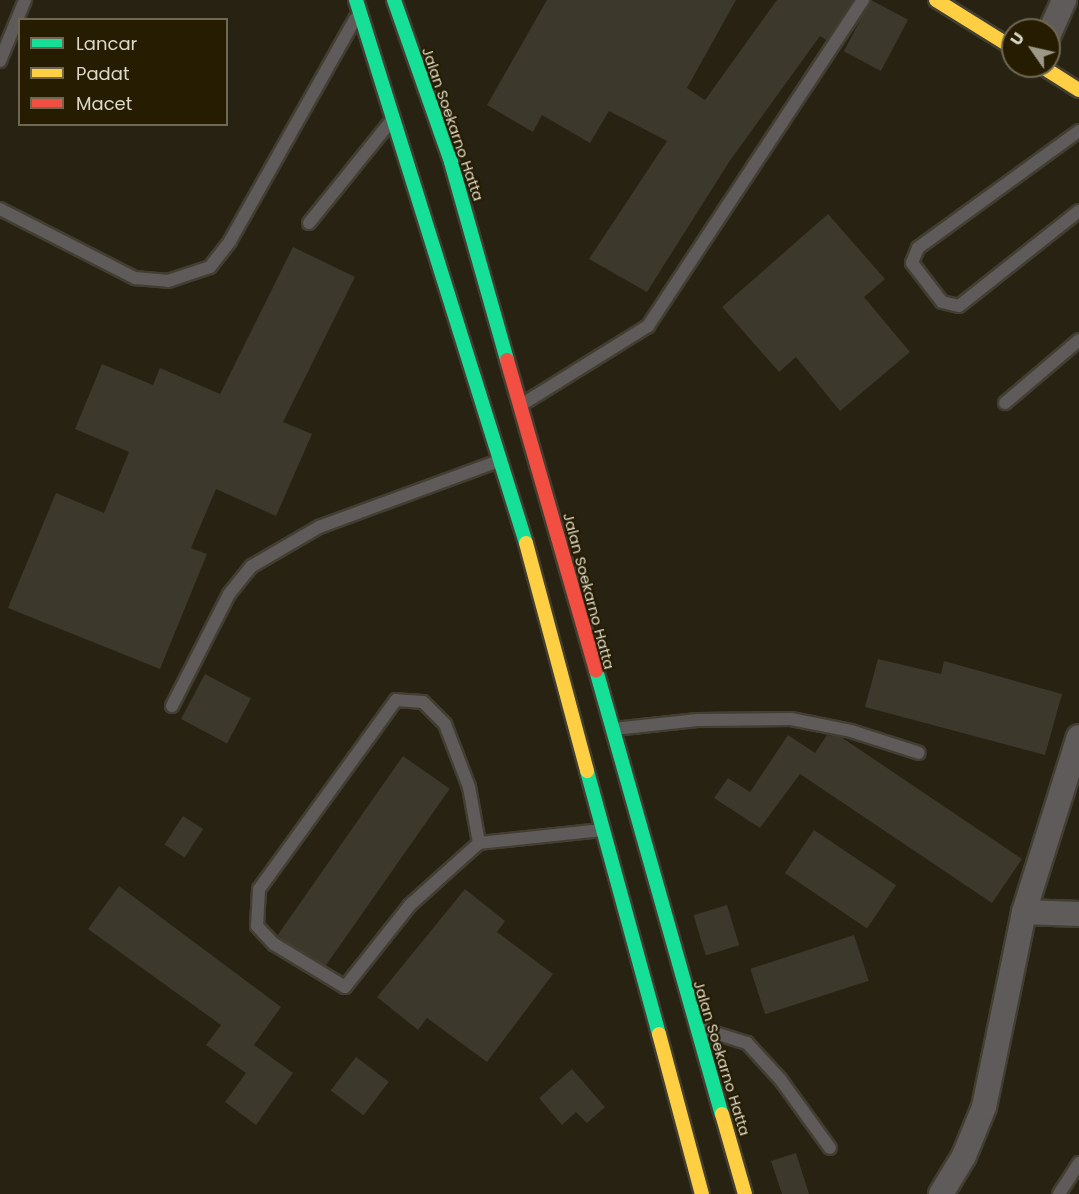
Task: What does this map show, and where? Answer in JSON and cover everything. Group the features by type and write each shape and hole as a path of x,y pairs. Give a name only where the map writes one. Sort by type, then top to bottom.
{"main road":[{"name":"Jalan Soekarno Hatta","path":"394,0 391,47 396,115 502,460 702,1194"},
{"path":"936,0 1001,41"},
{"name":"Jalan Soekarno Hatta","path":"357,6 391,47 451,162 609,730 745,1194"},
{"path":"1060,78 1079,90"}],"street":[{"path":"1056,18 1064,0"},
{"path":"941,1194 984,1107 1024,912 1079,737"},
{"path":"1024,912 1079,914"}],"lane":[{"path":"0,62 25,0"},
{"path":"520,405 648,326 863,0"},
{"path":"0,209 135,278 168,281 210,267 230,241 357,6"},
{"path":"309,223 396,115"},
{"path":"1079,131 918,248 914,267 942,302 959,306 1079,211"},
{"path":"1005,403 1079,340"},
{"path":"172,706 244,572 319,527 502,460"},
{"path":"479,843 469,787 445,724 423,702 396,700 259,889 258,926 274,944 345,987 410,905 479,843 604,830"},
{"path":"609,730 698,720 791,719 851,731 919,753"},
{"path":"695,1028 747,1043 780,1079 830,1148"},
{"path":"1059,1194 1079,1163"}],"building":[{"path":"547,0 736,0 687,88 705,100 777,0 853,0 826,40 820,36 729,162 647,292 589,259 667,141 609,111 590,143 542,115 533,132 487,105"},
{"path":"871,0 908,20 881,71 844,51"},
{"path":"828,214 885,279 864,297 910,352 840,411 796,357 779,372 722,307"},
{"path":"293,247 355,277 283,422 312,434 276,516 216,489 191,548 207,554 160,669 8,608 56,493 104,513 129,452 75,429 102,364 153,385 160,368 220,394"},
{"path":"878,659 941,674 944,661 1062,694 1045,755 865,707"},
{"path":"205,674 251,698 227,743 181,719"},
{"path":"788,735 815,753 827,735 841,737 1022,859 992,903 800,774 760,828 714,798 728,778 750,792"},
{"path":"403,756 450,789 324,968 277,935"},
{"path":"183,816 203,829 185,858 164,845"},
{"path":"814,830 896,885 867,928 785,873"},
{"path":"119,886 281,1007 254,1045 293,1073 256,1125 225,1102 246,1073 206,1045 221,1025 88,929"},
{"path":"465,889 505,921 497,932 553,974 487,1062 427,1018 418,1030 377,997"},
{"path":"727,905 739,945 706,955 694,915"},
{"path":"854,935 869,981 765,1014 750,969"},
{"path":"356,1057 389,1082 363,1115 331,1091"},
{"path":"572,1069 605,1107 587,1123 576,1112 562,1125 539,1098"},
{"path":"796,1153 809,1194 782,1194 771,1161"}],"traffic: fast":[{"path":"356,0 526,543"},
{"path":"394,0 451,162 507,360"},
{"path":"596,670 722,1114"},
{"path":"587,771 659,1034"}],"traffic: slow":[{"path":"936,0 1001,41"},
{"path":"1060,78 1079,90"},
{"path":"526,543 587,771"},
{"path":"659,1034 702,1194"},
{"path":"722,1114 745,1194"}],"traffic: jam":[{"path":"507,360 596,670"}]}
